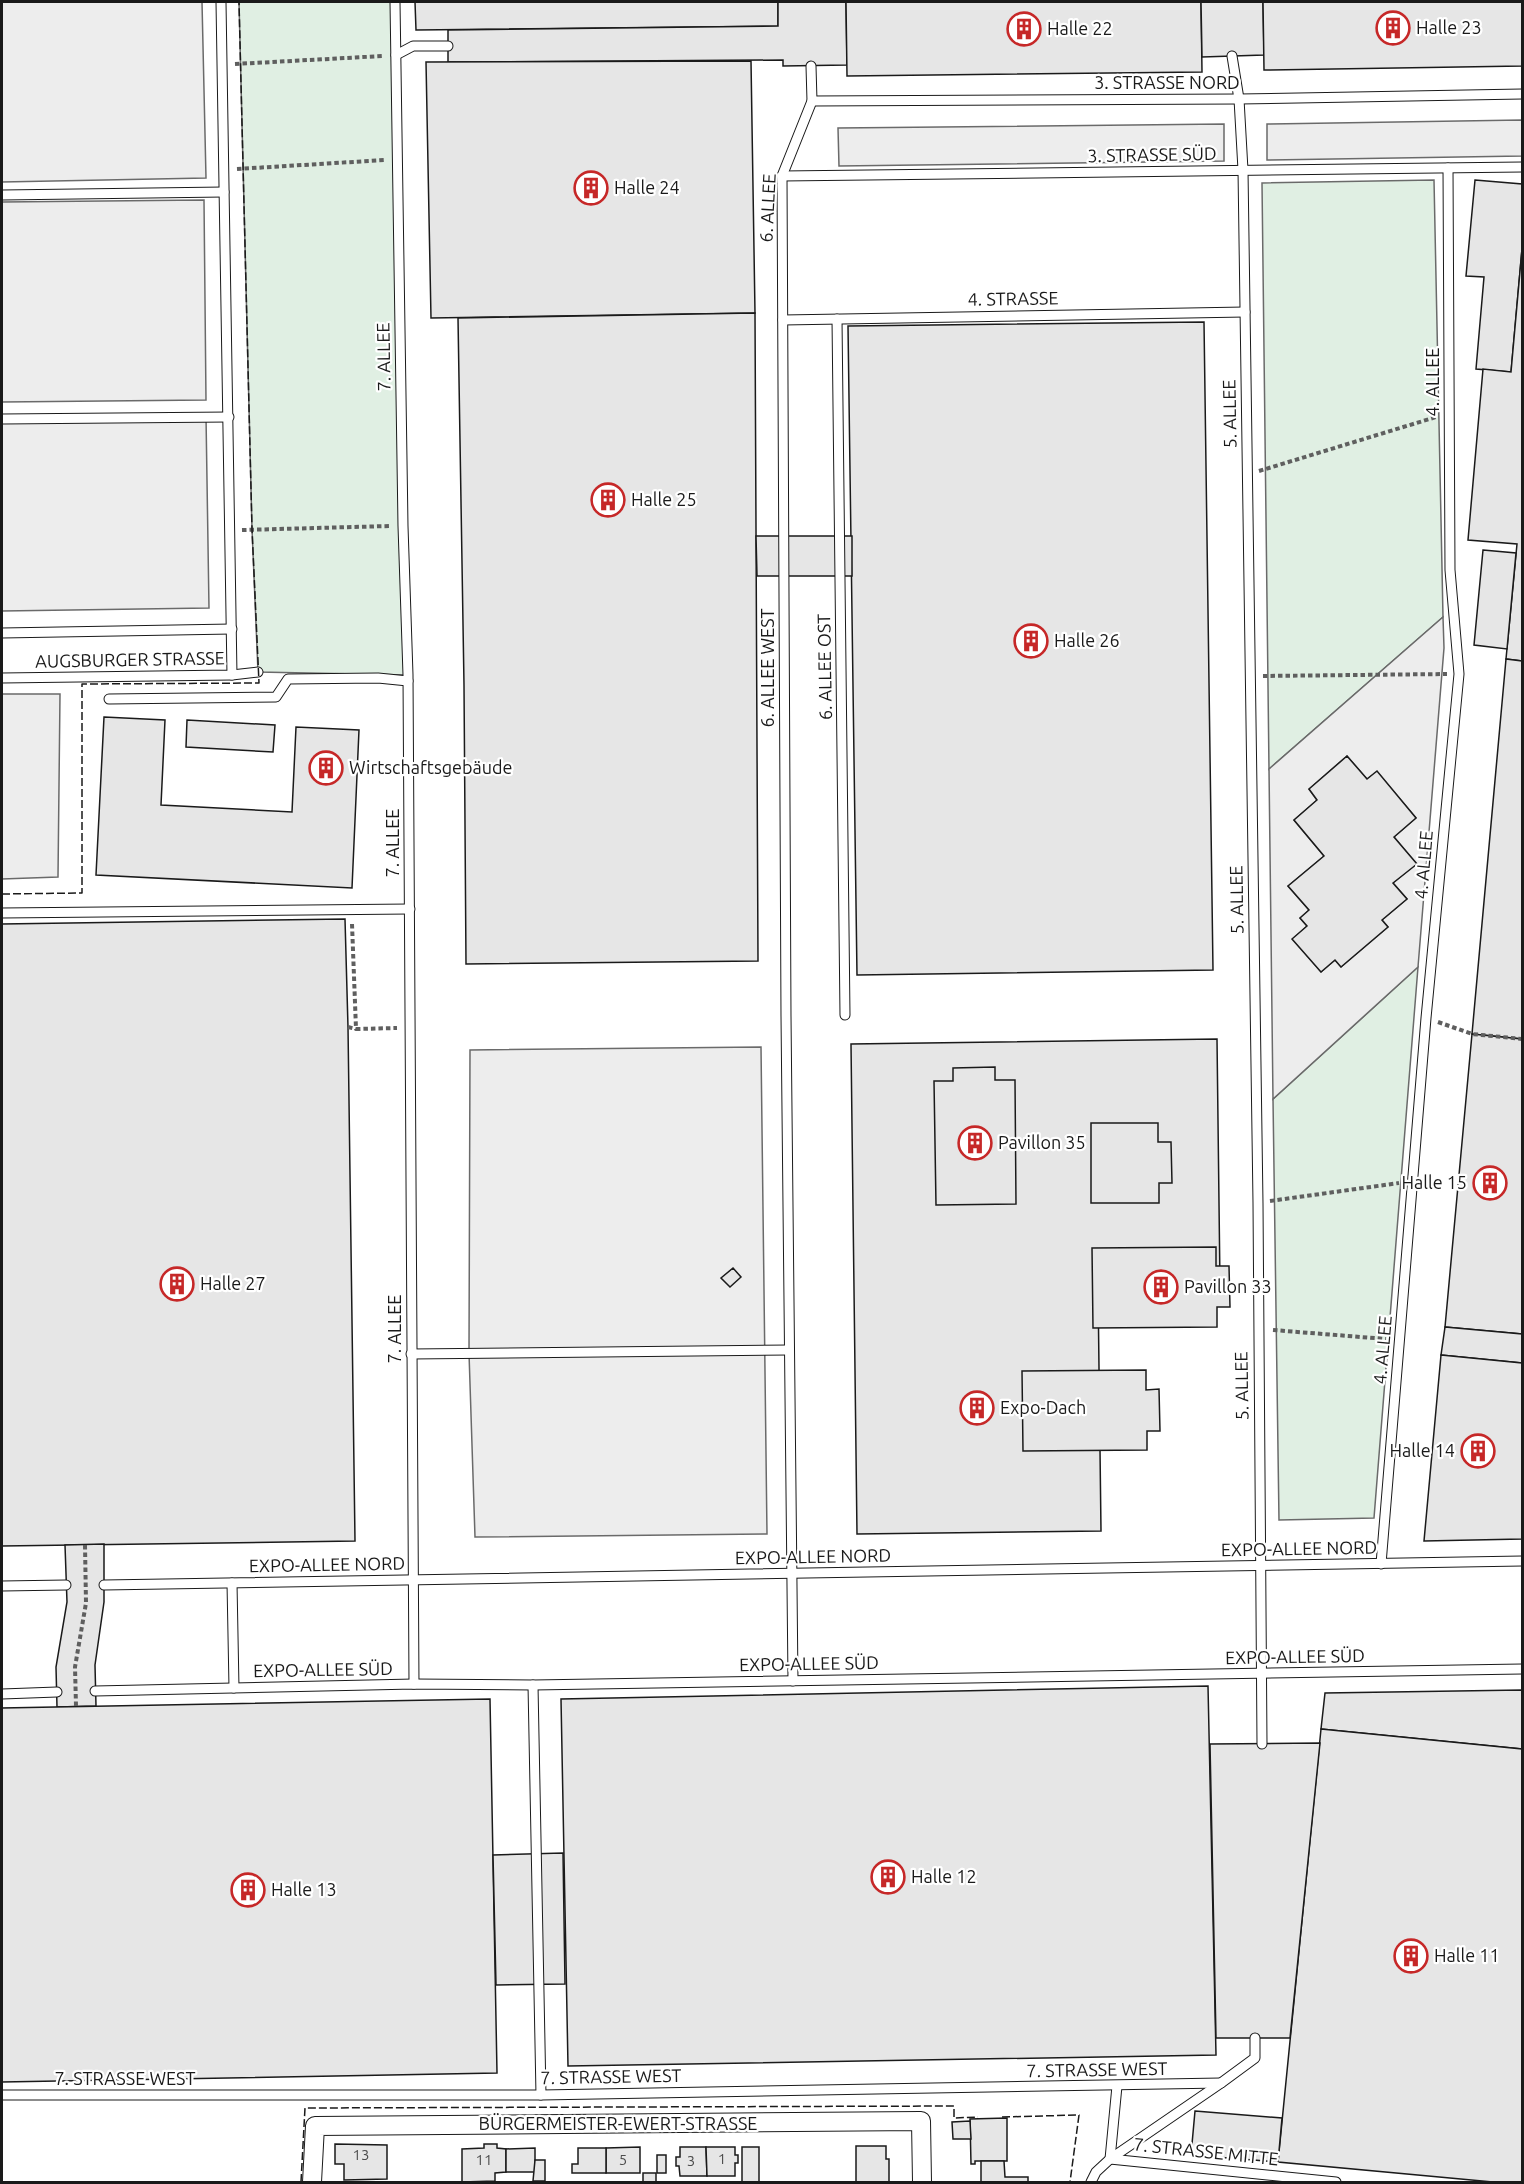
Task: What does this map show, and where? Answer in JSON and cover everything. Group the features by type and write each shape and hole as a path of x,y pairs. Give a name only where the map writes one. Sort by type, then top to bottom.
{"street":[{"name":"BÜRGERMEISTER-EWERT-STRASSE","path":"312,2182 315,2126 921,2121 922,2182"}],"lane":[{"path":"222,2 232,675"},
{"name":"7. ALLEE","path":"395,2 403,526 408,681 414,1684"},
{"path":"396,55 413,46 448,46"},
{"name":"5. ALLEE","path":"1232,56 1239,99 1243,170 1258,1203 1262,1744"},
{"name":"6. ALLEE","path":"783,320 782,176 812,101 811,66"},
{"name":"3. STRASSE NORD","path":"812,101 1239,99 1522,94"},
{"name":"3. STRASSE SÜD","path":"782,176 1522,167"},
{"name":"4. ALLEE","path":"1381,1564 1426,1018 1459,674 1450,570 1448,168"},
{"path":"2,195 224,192"},
{"name":"4. STRASSE","path":"783,320 1245,312"},
{"name":"6. ALLEE OST","path":"837,319 845,1016"},
{"name":"6. ALLEE WEST","path":"783,320 786,1016 793,1681"},
{"path":"2,419 229,417"},
{"path":"2,633 232,629"},
{"name":"AUGSBURGER STRASSE","path":"2,678 232,675 258,672"},
{"path":"109,699 276,697 288,679 378,678 408,681"},
{"path":"2,913 410,909"},
{"path":"411,1353 789,1350"},
{"name":"EXPO-ALLEE NORD","path":"104,1585 1522,1561"},
{"path":"232,1583 234,1688"},
{"path":"2,1586 66,1585"},
{"name":"EXPO-ALLEE SÜD","path":"95,1691 414,1684 793,1681 1522,1669"},
{"path":"533,1684 541,2095"},
{"path":"2,1694 57,1692"},
{"path":"1091,2182 1096,2172 1110,2159 1221,2084 1255,2058 1255,2038"},
{"name":"7. STRASSE WEST","path":"2,2095 541,2095 1221,2084"},
{"name":"7. STRASSE MITTE","path":"1117,2086 1110,2159 1336,2182"}],"path":[{"path":"222,64 396,55"},
{"path":"223,170 398,159"},
{"path":"1247,475 1450,413"},
{"path":"231,530 403,526"},
{"path":"1250,676 1459,674"},
{"path":"351,909 356,1029"},
{"path":"1426,1018 1472,1034 1522,1039"},
{"path":"348,1026 356,1029 410,1028"},
{"path":"1258,1203 1413,1182"},
{"path":"1258,1329 1401,1340"},
{"path":"76,1706 75,1667 86,1603 85,1545"}],"green space":[{"path":"239,2 395,2 408,675 258,672 252,529"},
{"path":"1434,180 1443,617 1269,769 1262,183"},
{"path":"1418,967 1374,1518 1279,1520 1273,1099"}],"shaded area":[{"path":"2,2 202,2 206,178 2,182"},
{"path":"1522,120 1522,156 1267,160 1267,124"},
{"path":"1224,124 1224,161 839,166 838,128"},
{"path":"204,200 206,400 2,402 2,202"},
{"path":"206,416 209,608 2,611 2,419"},
{"path":"1443,617 1444,648 1418,967 1273,1099 1269,769","holes":["1347,756 1367,779 1377,772 1416,818 1394,837 1416,864 1393,883 1407,899 1382,920 1388,927 1341,967 1335,960 1321,972 1293,939 1307,926 1300,918 1309,910 1288,886 1324,856 1294,820 1317,800 1309,789"]},
{"path":"2,694 60,694 58,877 2,879"},
{"path":"761,1047 767,1534 475,1537 469,1353 470,1050"}],"building":[{"path":"415,2 778,2 778,26 416,30"},
{"path":"778,2 846,2 847,65 783,66 783,60 448,62 448,30 778,26"},
{"name":"Halle 22","path":"846,2 1201,2 1202,72 847,76"},
{"path":"1201,2 1263,2 1264,55 1202,57"},
{"name":"Halle 23","path":"1263,2 1522,2 1522,66 1264,70"},
{"name":"Halle 24","path":"751,61 755,313 431,318 426,62"},
{"path":"1475,180 1522,184 1522,249 1511,372 1476,369 1484,277 1466,276"},
{"path":"1522,249 1522,661 1506,659 1517,544 1468,540 1483,369 1511,372"},
{"name":"Halle 25","path":"755,313 758,961 466,964 458,318"},
{"name":"Halle 26","path":"1204,322 1213,970 857,975 848,326"},
{"path":"756,536 852,536 852,576 757,576"},
{"path":"1483,550 1516,553 1507,649 1474,645"},
{"path":"1506,659 1522,661 1522,1039 1472,1034"},
{"name":"Wirtschaftsgebäude","path":"104,717 165,720 161,805 292,812 296,727 359,730 352,888 96,875"},
{"path":"187,720 275,725 273,752 186,747"},
{"path":"1347,756 1367,779 1377,771 1416,818 1394,837 1417,864 1393,883 1407,899 1382,920 1388,927 1341,967 1335,960 1321,972 1292,939 1307,926 1300,918 1309,910 1288,886 1324,856 1294,820 1317,800 1309,789"},
{"name":"Halle 27","path":"345,919 355,1541 2,1546 2,924"},
{"name":"Halle 15","path":"1472,1034 1522,1039 1522,1334 1445,1327"},
{"name":"Expo-Dach","path":"1217,1039 1220,1284 1098,1286 1101,1531 857,1534 851,1044"},
{"name":"Pavillon 35","path":"995,1067 995,1080 1015,1080 1016,1204 936,1205 934,1081 953,1081 953,1068"},
{"path":"1091,1123 1158,1123 1158,1142 1171,1142 1172,1183 1159,1183 1159,1203 1091,1203"},
{"name":"Pavillon 33","path":"1216,1247 1216,1266 1229,1266 1230,1307 1217,1307 1217,1327 1093,1328 1092,1248"},
{"path":"733,1268 741,1277 730,1287 721,1278"},
{"path":"1445,1327 1522,1334 1522,1363 1441,1355"},
{"name":"Halle 14","path":"1441,1355 1522,1363 1522,1539 1424,1541"},
{"path":"1146,1370 1146,1390 1159,1389 1160,1431 1147,1431 1147,1450 1023,1451 1022,1371"},
{"path":"104,1544 104,1602 95,1665 96,1706 57,1707 56,1667 67,1602 65,1545"},
{"name":"Halle 12","path":"1208,1686 1216,2055 568,2066 561,1699"},
{"path":"1522,1690 1522,1749 1321,1729 1325,1693"},
{"name":"Halle 13","path":"490,1699 497,2073 2,2082 2,1708"},
{"name":"Halle 11","path":"1321,1729 1522,1749 1522,2182 1493,2182 1278,2162"},
{"path":"1320,1743 1290,2038 1216,2038 1210,1744"},
{"path":"563,1853 565,1984 496,1985 493,1855"},
{"path":"1195,2111 1282,2118 1278,2162 1191,2155"},
{"path":"1007,2118 1007,2161 975,2161 975,2164 971,2164 970,2119"},
{"path":"970,2121 971,2139 953,2139 952,2122"},
{"path":"335,2144 387,2145 387,2179 344,2180 344,2164 335,2164"},
{"path":"484,2144 497,2144 497,2148 506,2149 506,2172 495,2173 495,2181 462,2182 462,2149 484,2148"},
{"path":"856,2146 886,2146 886,2159 889,2159 889,2182 856,2182"},
{"path":"640,2147 640,2173 606,2173 606,2148"},
{"path":"680,2147 706,2147 707,2176 680,2176 679,2166 676,2166 676,2157 680,2157"},
{"path":"706,2147 735,2147 738,2163 735,2163 735,2176 707,2176"},
{"path":"742,2147 759,2147 759,2182 742,2182"},
{"path":"535,2148 535,2172 506,2172 506,2149"},
{"path":"578,2148 606,2148 606,2173 572,2173 572,2164 578,2164"},
{"path":"657,2155 666,2155 666,2173 657,2173"},
{"path":"535,2160 545,2160 545,2181 533,2181"},
{"path":"981,2161 1004,2161 1005,2177 1028,2177 1028,2182 981,2182"},
{"path":"643,2173 656,2173 656,2182 643,2182"}],"fence":[{"path":"2,894 82,893 82,684 259,683 252,529 239,2"},
{"path":"301,2182 305,2108 954,2106 954,2118 978,2117"},
{"path":"1002,2117 1079,2115 1070,2182"}],"place":[{"name":"Halle 23","path":"1393,28"},
{"name":"Halle 22","path":"1024,29"},
{"name":"Halle 24","path":"591,188"},
{"name":"Halle 25","path":"608,500"},
{"name":"Halle 26","path":"1031,641"},
{"name":"Wirtschaftsgebäude","path":"326,768"},
{"name":"Pavillon 35","path":"975,1143"},
{"name":"Halle 15","path":"1490,1183"},
{"name":"Halle 27","path":"177,1284"},
{"name":"Pavillon 33","path":"1161,1287"},
{"name":"Expo-Dach","path":"977,1408"},
{"name":"Halle 14","path":"1478,1451"},
{"name":"Halle 12","path":"888,1877"},
{"name":"Halle 13","path":"248,1890"},
{"name":"Halle 11","path":"1411,1956"}]}
